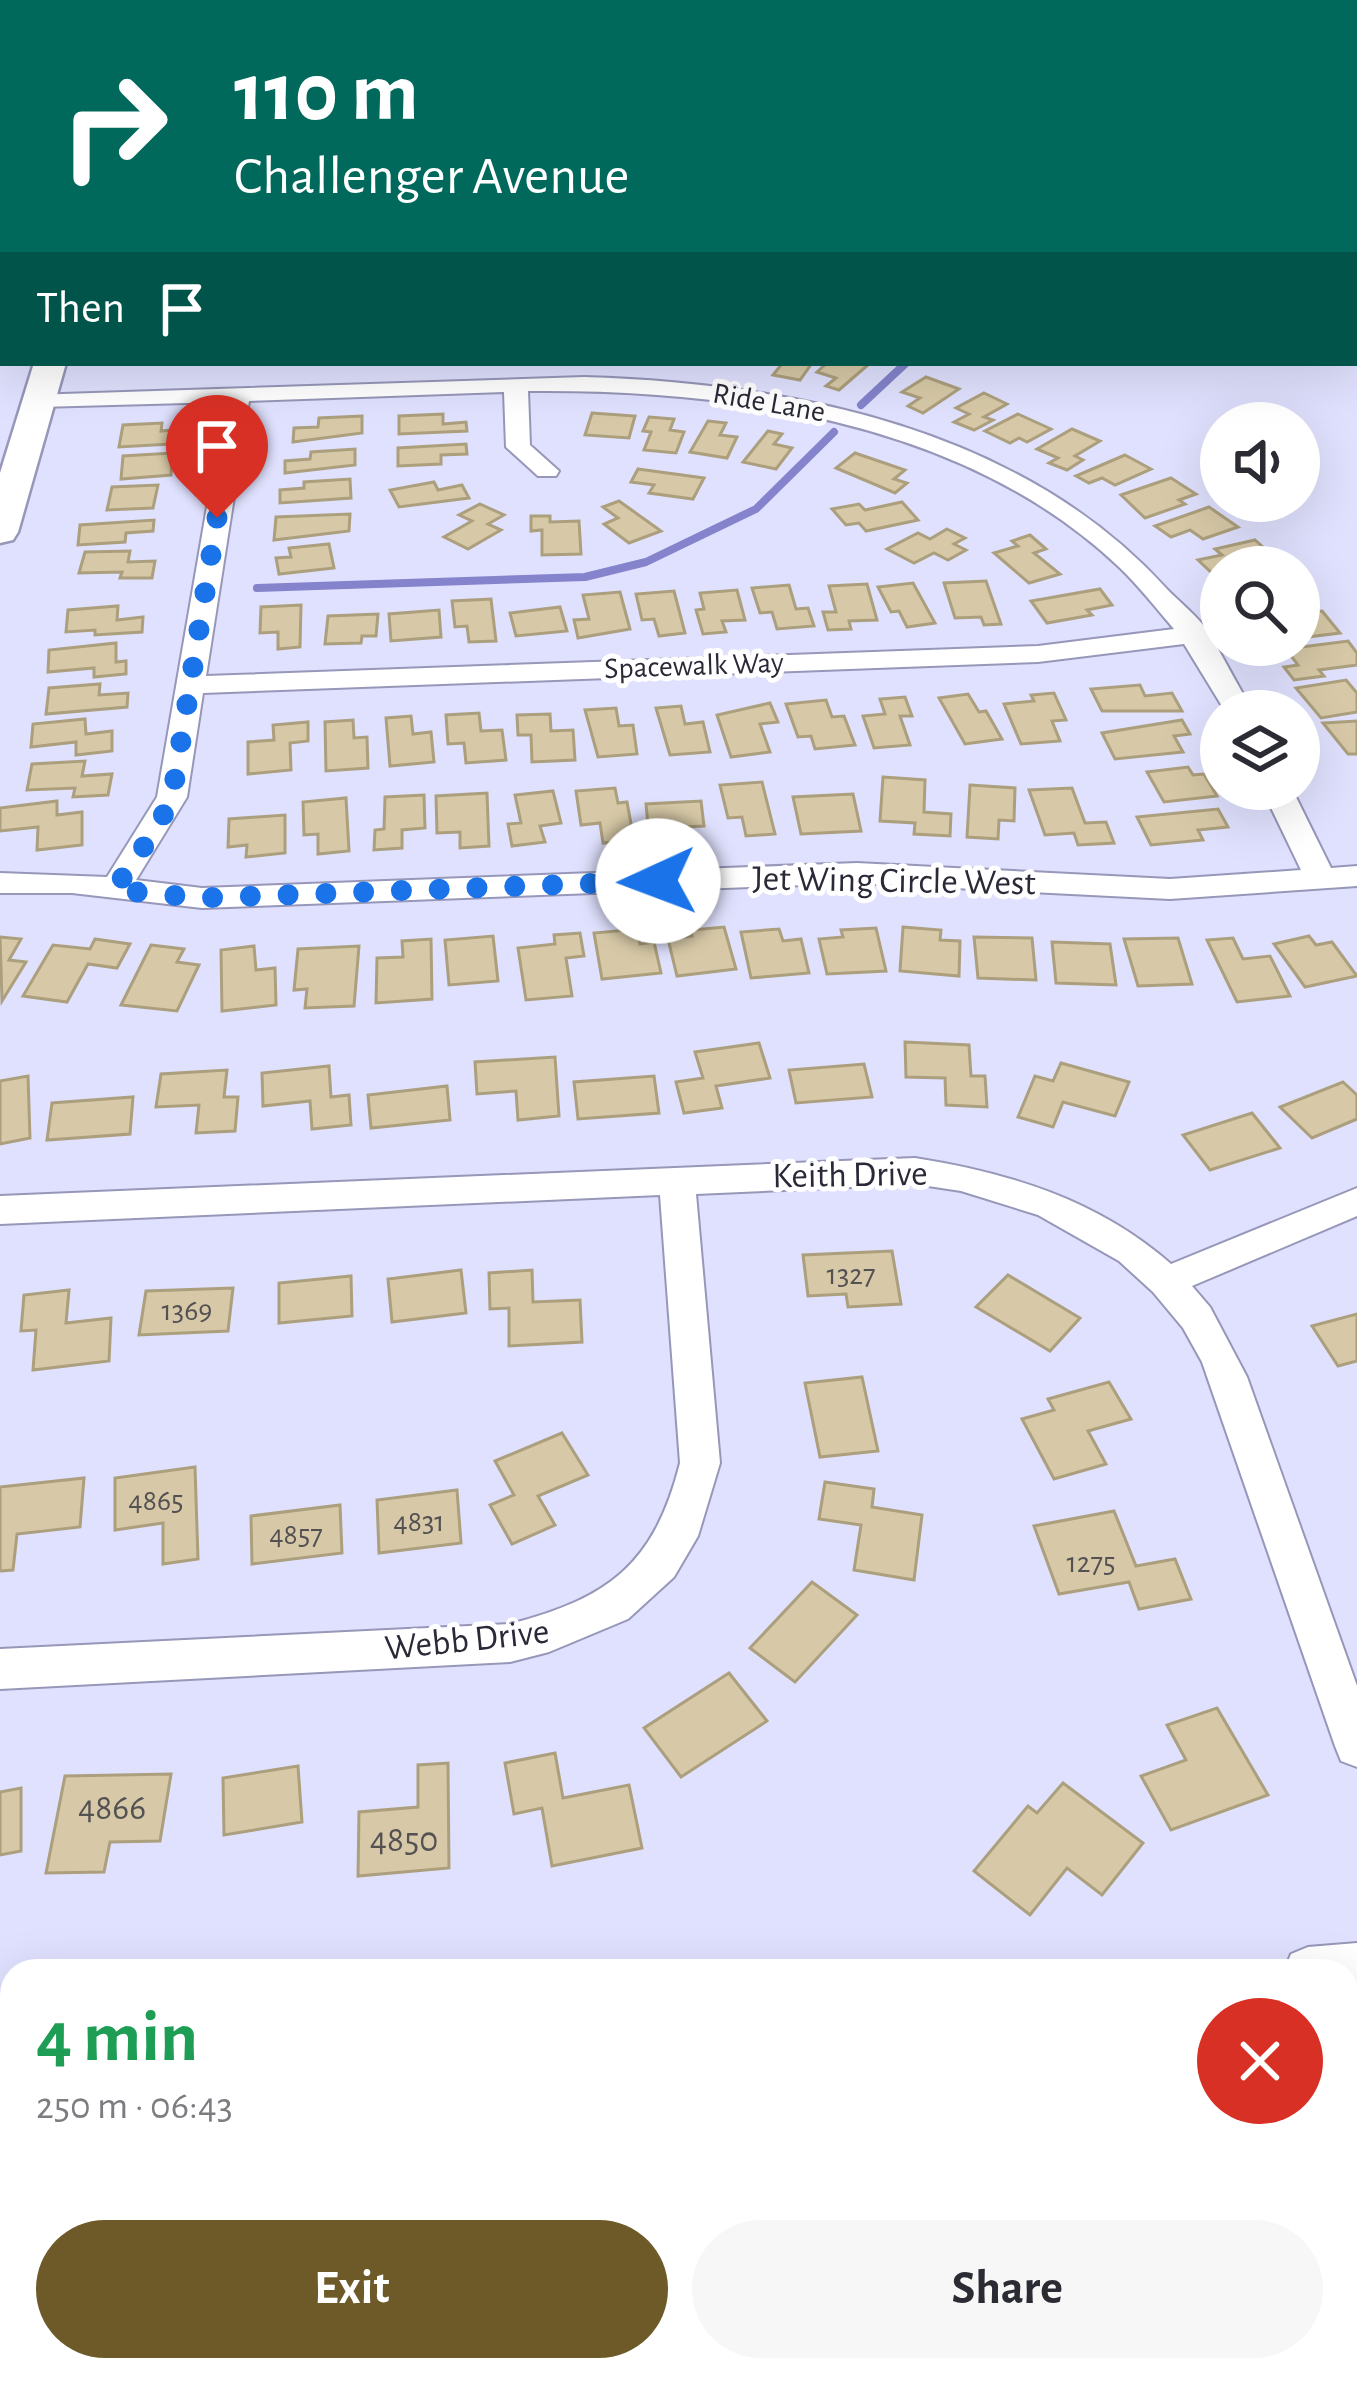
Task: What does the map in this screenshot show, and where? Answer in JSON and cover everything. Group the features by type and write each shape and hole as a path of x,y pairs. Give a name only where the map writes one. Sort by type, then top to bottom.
{"main road":[{"path":"0,532 49,366"}],"street":[{"name":"Ride Lane","path":"39,400 516,386 646,387 802,408 925,441 1011,480 1066,512 1129,559 1196,634 1227,690"},
{"path":"516,386 518,447 547,471"},
{"path":"114,890 172,797 238,394"},
{"path":"980,496 1011,480"},
{"name":"Spacewalk Way","path":"190,685 1038,654 1196,634"},
{"path":"1287,810 1321,879"},
{"name":"Jet Wing Circle West","path":"0,883 72,883 202,898 857,873 1170,889 1357,877"},
{"name":"Keith Drive","path":"0,1210 916,1171 960,1176 1045,1199 1086,1221 1167,1282 1219,1356 1340,1653 1357,1746"},
{"name":"Webb Drive","path":"0,1669 510,1643 565,1631 610,1610 645,1583 675,1547 692,1508 700,1463 677,1179"},
{"path":"1167,1282 1357,1202"}],"building":[{"path":"780,366 810,366 800,380 773,375"},
{"path":"824,366 867,366 839,390 826,386 836,378 817,372"},
{"path":"926,377 959,389 923,413 908,406 920,398 902,392"},
{"path":"984,393 1007,404 984,417 993,420 974,430 954,422 969,414 956,408"},
{"path":"592,413 635,416 629,438 585,435"},
{"path":"443,414 443,424 466,422 467,431 399,434 399,416"},
{"path":"1018,414 1051,429 1027,442 1019,438 1010,443 985,431"},
{"path":"362,416 362,433 293,442 294,428 318,427 319,418"},
{"path":"649,417 674,419 670,430 684,432 676,453 644,450 651,432 643,431"},
{"path":"708,421 726,423 720,435 737,437 727,458 690,452"},
{"path":"162,423 161,431 173,430 171,444 119,447 123,425"},
{"path":"1072,429 1100,441 1075,456 1083,460 1067,470 1049,463 1058,458 1037,449"},
{"path":"768,431 782,434 774,444 792,448 776,469 743,462"},
{"path":"466,444 467,454 441,455 441,464 398,466 398,448"},
{"path":"355,449 355,465 285,473 285,461 310,459 311,452"},
{"path":"172,453 171,475 121,479 123,456"},
{"path":"855,453 905,470 894,479 907,483 895,493 836,468"},
{"path":"1125,455 1151,469 1115,485 1102,478 1089,483 1076,476"},
{"path":"638,469 704,478 693,499 649,493 654,485 631,482"},
{"path":"1171,478 1196,494 1179,500 1185,504 1145,518 1121,495"},
{"path":"350,479 351,498 280,503 280,490 304,488 304,482"},
{"path":"434,482 438,490 462,485 469,498 399,507 390,490"},
{"path":"158,485 153,508 107,510 112,487"},
{"path":"619,501 661,531 629,543 604,524 618,518 603,507"},
{"path":"902,502 918,520 866,531 859,523 846,525 832,509 859,504 865,510"},
{"path":"480,504 504,515 488,524 501,530 468,549 444,537 472,521 459,515"},
{"path":"1200,510 1200,522 1231,522 1238,527 1203,539 1190,530 1171,537 1155,526"},
{"path":"350,514 349,531 274,540 276,517"},
{"path":"531,516 550,516 550,522 579,521 581,554 542,555 542,530 531,531"},
{"path":"154,520 153,531 126,533 125,542 78,545 80,525"},
{"path":"947,529 965,538 954,544 966,550 948,560 934,553 914,563 887,549 918,533 930,539"},
{"path":"1030,535 1046,549 1034,553 1060,574 1029,583 994,553 1018,546 1012,541"},
{"path":"1255,540 1262,546 1228,546"},
{"path":"329,544 334,568 279,574 276,558 291,557 289,548"},
{"path":"130,551 128,562 155,561 152,578 120,578 122,572 79,573 85,552"},
{"path":"986,581 1001,624 984,625 981,617 955,618 944,583"},
{"path":"913,583 935,623 907,627 899,611 891,612 878,587"},
{"path":"867,584 877,620 849,621 851,629 828,630 823,612 836,612 829,586"},
{"path":"789,585 796,609 808,608 814,626 777,629 772,612 760,613 752,588"},
{"path":"1100,589 1112,605 1087,610 1092,615 1047,623 1031,601"},
{"path":"737,590 745,620 722,621 726,632 703,634 696,610 704,609 700,593"},
{"path":"674,591 685,633 659,636 654,619 642,620 636,594"},
{"path":"620,592 630,629 578,638 574,620 589,619 583,595"},
{"path":"491,599 496,641 469,642 467,626 455,627 452,601"},
{"path":"301,605 300,647 278,649 278,632 260,633 261,607"},
{"path":"118,606 117,620 143,617 142,632 66,632 68,610"},
{"path":"560,607 567,631 516,636 510,613"},
{"path":"439,610 441,637 391,641 389,614"},
{"path":"1322,611 1340,633 1320,635"},
{"path":"378,614 376,636 362,636 361,643 325,644 328,616"},
{"path":"1348,641 1357,653 1357,665 1319,670 1324,676 1294,680 1284,667 1320,666 1320,645"},
{"path":"116,643 116,662 126,661 126,674 94,677 94,668 48,672 49,650"},
{"path":"1346,680 1357,693 1357,712 1321,718 1320,690 1296,688"},
{"path":"100,684 99,695 128,693 127,707 46,714 49,688"},
{"path":"1140,685 1145,696 1172,693 1182,711 1102,711 1091,689"},
{"path":"1054,693 1066,720 1052,721 1060,741 1021,744 1004,704"},
{"path":"968,694 979,712 986,711 1002,739 965,744 939,698"},
{"path":"905,697 912,716 900,716 910,745 874,748 863,716 885,714 880,699"},
{"path":"826,700 832,717 844,716 855,745 815,749 811,736 798,737 786,704"},
{"path":"770,703 778,722 760,724 770,752 731,757 717,715"},
{"path":"681,706 685,724 703,722 710,752 670,755 656,708"},
{"path":"616,708 619,726 633,725 637,754 598,757 585,710"},
{"path":"479,713 481,731 502,730 506,760 466,763 464,743 448,744 446,715"},
{"path":"550,714 551,731 573,730 575,760 532,762 531,735 518,735 517,715"},
{"path":"411,716 413,734 431,732 434,762 390,766 386,718"},
{"path":"85,719 86,734 112,731 112,751 76,755 76,742 31,747 33,724"},
{"path":"353,720 354,738 367,737 368,768 326,771 325,722"},
{"path":"1182,720 1190,734 1174,736 1183,752 1115,759 1102,733"},
{"path":"1357,721 1357,754 1348,754 1323,723"},
{"path":"308,722 308,741 290,743 291,770 248,774 248,742 274,740 273,725"},
{"path":"85,761 82,776 112,774 108,795 73,797 75,788 27,790 32,764"},
{"path":"1188,767 1193,775 1200,774 1200,798 1164,802 1147,772"},
{"path":"883,777 925,780 924,812 951,814 950,836 914,834 915,823 880,821"},
{"path":"762,782 775,834 746,836 742,817 728,818 720,785"},
{"path":"970,785 1015,788 1014,821 999,820 998,839 967,837"},
{"path":"615,788 618,803 627,802 634,840 603,843 600,823 581,825 576,791"},
{"path":"1072,788 1085,823 1106,822 1114,843 1078,845 1074,833 1045,835 1029,790"},
{"path":"553,791 561,823 540,826 545,842 512,846 508,824 521,823 515,795"},
{"path":"487,793 489,846 460,848 460,832 437,833 436,796"},
{"path":"853,794 861,831 801,834 793,797"},
{"path":"424,795 425,828 402,830 402,848 374,850 375,830 384,829 385,797"},
{"path":"346,798 349,851 318,854 318,834 304,835 303,802"},
{"path":"57,801 57,815 82,812 82,845 37,850 38,827 0,831 0,808"},
{"path":"701,801 704,826 685,827 686,835 649,836 646,804"},
{"path":"1219,810 1228,827 1198,830 1203,840 1151,845 1137,817"},
{"path":"285,815 285,853 246,857 247,845 228,847 229,819"},
{"path":"724,927 736,969 677,976 668,939 692,936 691,930"},
{"path":"903,927 941,930 940,940 960,941 959,976 900,971"},
{"path":"876,928 886,971 827,974 819,939 843,937 841,930"},
{"path":"637,929 640,944 654,942 661,973 602,979 594,933"},
{"path":"779,929 783,941 801,939 809,973 751,978 741,932"},
{"path":"580,933 584,956 566,958 572,996 526,1000 518,948 555,944 554,935"},
{"path":"493,936 498,981 449,985 445,940"},
{"path":"1309,936 1316,945 1332,942 1357,976 1305,987 1274,944"},
{"path":"0,937 21,939 9,960 26,962 2,1001"},
{"path":"974,937 1032,938 1036,980 978,978"},
{"path":"1178,938 1192,984 1138,986 1124,939"},
{"path":"1233,938 1243,959 1270,956 1290,996 1237,1002 1207,940"},
{"path":"95,939 130,944 117,968 88,964 67,1002 23,996 53,945 90,949"},
{"path":"431,939 432,999 376,1003 377,958 403,957 402,941"},
{"path":"1052,942 1110,944 1116,985 1056,983"},
{"path":"151,945 184,949 177,962 199,965 177,1011 121,1005"},
{"path":"254,946 256,970 275,968 276,1005 222,1011 221,950"},
{"path":"359,946 354,1006 305,1008 307,989 294,990 298,949"},
{"path":"905,1042 969,1045 971,1076 985,1076 987,1107 946,1105 945,1078 906,1077"},
{"path":"759,1043 770,1078 716,1086 722,1108 684,1113 676,1082 703,1078 695,1052"},
{"path":"555,1057 559,1116 518,1120 516,1091 477,1094 475,1062"},
{"path":"1061,1063 1129,1082 1115,1116 1063,1102 1053,1127 1018,1117 1035,1076 1053,1081"},
{"path":"864,1064 872,1097 796,1103 789,1070"},
{"path":"329,1066 331,1097 349,1095 351,1125 312,1129 310,1101 263,1106 262,1073"},
{"path":"227,1070 224,1097 238,1097 235,1131 196,1133 199,1105 156,1107 161,1074"},
{"path":"28,1076 30,1138 0,1144 0,1081"},
{"path":"654,1076 659,1113 578,1119 574,1082"},
{"path":"1343,1082 1357,1095 1357,1119 1312,1138 1280,1107"},
{"path":"447,1086 450,1120 371,1128 368,1095"},
{"path":"133,1097 130,1134 47,1140 52,1103"},
{"path":"1252,1113 1280,1148 1210,1170 1183,1135"},
{"path":"892,1251 901,1304 848,1307 846,1294 808,1296 803,1255"},
{"path":"461,1270 466,1313 392,1322 388,1279"},
{"path":"532,1270 533,1302 580,1300 582,1342 509,1346 509,1308 490,1309 489,1273"},
{"path":"1008,1275 1080,1318 1050,1351 976,1307"},
{"path":"351,1276 352,1316 279,1323 279,1283"},
{"path":"233,1288 228,1331 139,1335 146,1291"},
{"path":"69,1290 66,1323 111,1318 109,1361 33,1370 36,1330 21,1331 24,1295"},
{"path":"1357,1314 1357,1361 1338,1366 1312,1326"},
{"path":"862,1377 878,1451 820,1457 805,1383"},
{"path":"1109,1382 1131,1419 1088,1431 1106,1464 1054,1479 1022,1419 1054,1410 1048,1399"},
{"path":"562,1433 588,1475 538,1496 555,1525 512,1544 490,1505 514,1495 495,1461"},
{"path":"195,1467 198,1559 163,1564 163,1523 115,1530 115,1478"},
{"path":"84,1478 80,1527 17,1534 13,1570 0,1571 0,1487"},
{"path":"825,1482 874,1489 872,1507 922,1515 914,1580 854,1570 861,1525 819,1519"},
{"path":"457,1490 461,1543 379,1553 377,1500"},
{"path":"340,1505 342,1553 252,1564 251,1516"},
{"path":"1114,1511 1136,1566 1175,1559 1191,1599 1139,1609 1129,1582 1059,1594 1034,1526"},
{"path":"812,1582 857,1615 795,1682 750,1648"},
{"path":"729,1673 767,1721 681,1777 644,1728"},
{"path":"1217,1708 1268,1795 1171,1830 1141,1776 1186,1760 1167,1725"},
{"path":"555,1753 563,1798 629,1785 642,1848 552,1866 542,1808 514,1814 505,1763"},
{"path":"448,1763 449,1868 358,1876 359,1812 418,1807 418,1765"},
{"path":"298,1766 302,1822 224,1835 223,1778"},
{"path":"171,1774 160,1841 110,1842 104,1872 46,1873 65,1776"},
{"path":"1063,1783 1143,1843 1102,1895 1067,1868 1030,1915 974,1871 1028,1806 1037,1813"},
{"path":"21,1788 21,1851 0,1855 0,1792"}],"waterway":[{"path":"861,405 903,366"},
{"path":"257,588 585,577 646,562 756,509 834,432"}],"route":[{"path":"217,518 172,797 114,890 202,898 658,881"}]}
